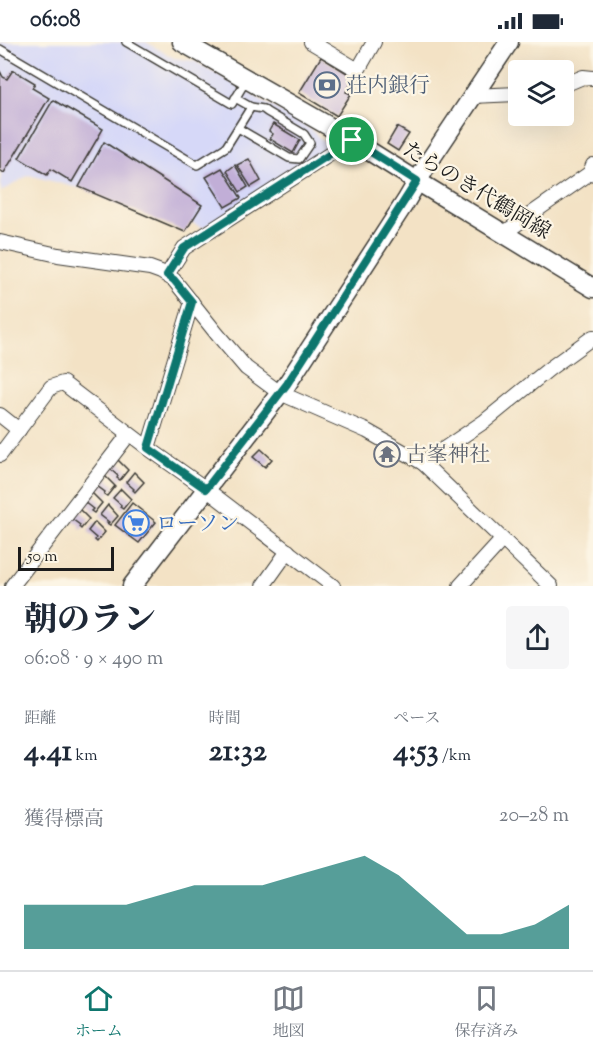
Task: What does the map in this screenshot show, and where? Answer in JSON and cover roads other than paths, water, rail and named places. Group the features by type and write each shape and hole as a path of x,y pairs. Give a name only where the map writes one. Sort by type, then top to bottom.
{"street":[{"name":"たらのき代鶴岡線","path":"182,42 352,140 593,288"},
{"path":"311,42 358,70 374,42"},
{"path":"132,586 280,393 509,42"},
{"path":"574,81 583,77 592,77"},
{"path":"472,96 508,94"},
{"path":"167,275 184,248 352,140"},
{"path":"504,233 590,173 593,165"},
{"path":"0,242 58,255 150,268 167,275 174,280 246,368 280,393 367,431 423,463 551,586"},
{"path":"148,448 192,302"},
{"path":"423,463 485,422 549,369 593,337"},
{"path":"0,455 51,387 63,383 332,586"},
{"path":"0,414 19,430"},
{"path":"12,586 129,434"},
{"path":"460,586 502,540"},
{"path":"263,586 288,551"}],"lane":[{"path":"126,42 232,104 247,79"},
{"path":"0,49 197,165 226,147 251,107"},
{"path":"235,98 251,107 263,109 304,134 310,143 299,159 289,158 238,128"}],"place":[{"name":"荘内銀行","path":"327,85"},
{"name":"古峯神社","path":"387,454"},
{"name":"ローソン","path":"136,523"}]}
